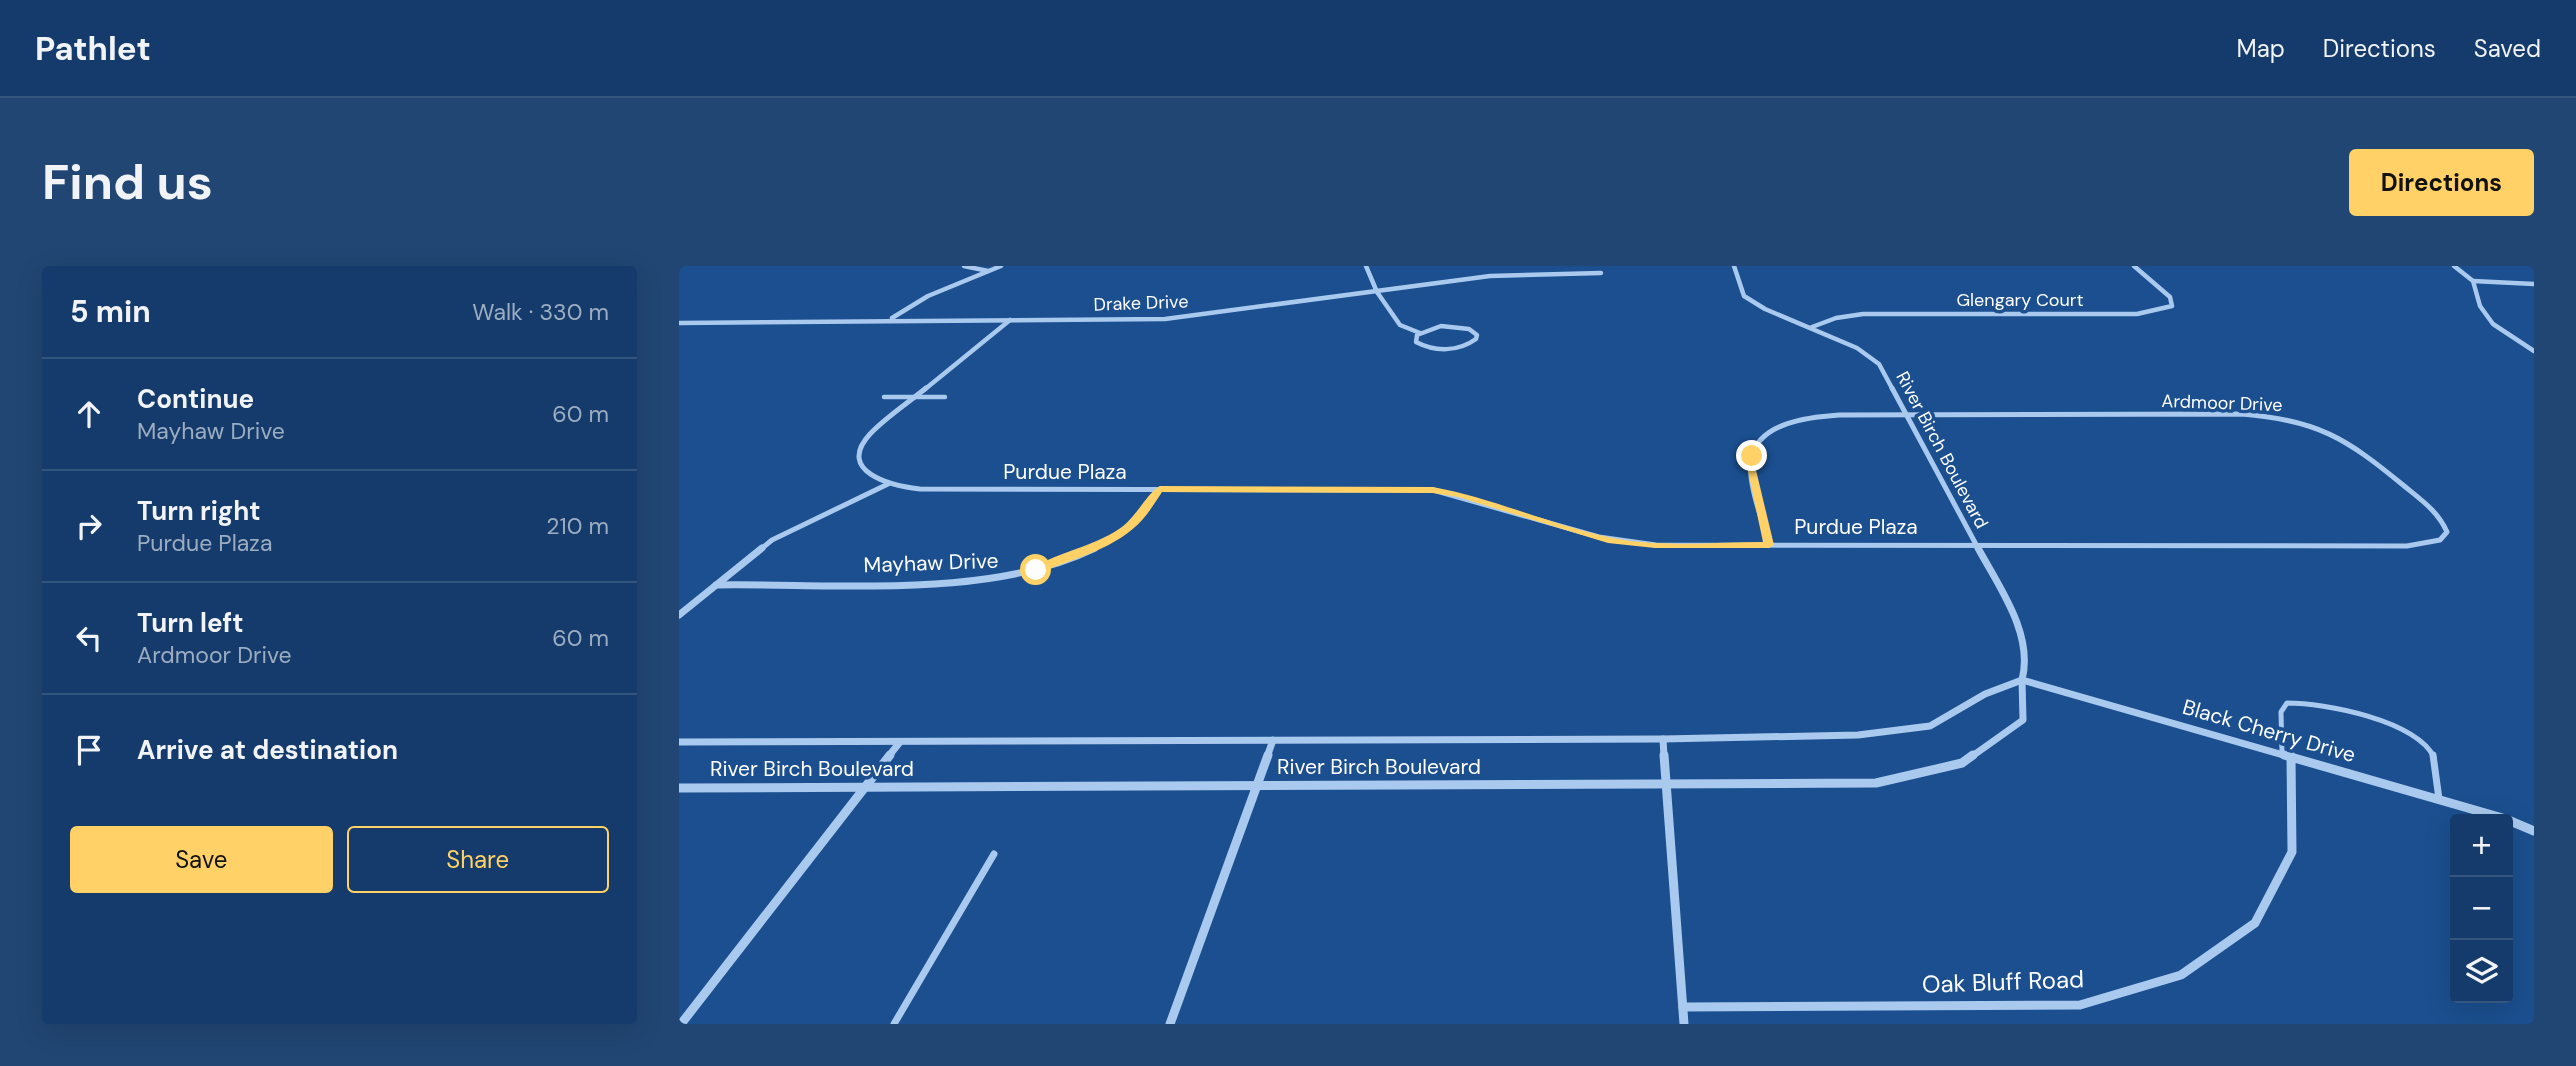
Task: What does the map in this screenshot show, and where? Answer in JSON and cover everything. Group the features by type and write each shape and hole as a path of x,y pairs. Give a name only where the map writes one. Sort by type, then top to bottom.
{"street":[{"path":"964,266 988,271"},
{"path":"890,319 928,296 1001,266"},
{"path":"1366,266 1377,292 1400,325 1420,333 1431,328 1451,326 1469,329 1477,335 1472,343 1465,346 1436,349 1416,342 1415,338 1420,333"},
{"name":"River Birch Boulevard","path":"679,788 1876,783 1962,763 2023,720 2022,680 2026,665 2016,618 1878,365 1857,348 1765,309 1744,296 1734,266"},
{"name":"Glengary Court","path":"1811,327 1836,318 1863,314 2137,314 2172,306 2170,297 2134,266"},
{"path":"2454,266 2473,281 2534,284"},
{"name":"Drake Drive","path":"679,323 890,319 1165,319 1490,276 1601,273"},
{"path":"2473,281 2475,300 2486,317 2508,336 2534,351"},
{"path":"679,615 772,540 888,484 864,467 859,452 869,435 1010,320"},
{"name":"Ardmoor Drive","path":"1769,545 1751,466 1753,452 1763,438 1782,427 1810,418 1905,414 2242,414 2298,421 2320,427 2357,446 2439,515 2447,532 2440,540 2407,546 1975,544"},
{"name":"Purdue Plaza","path":"888,484 939,490 1433,490 1459,495 1608,540 1655,545 1975,544"},
{"name":"Mayhaw Drive","path":"716,585 961,583 1006,578 1063,562 1110,539 1139,519 1160,489"},
{"name":"River Birch Boulevard","path":"679,742 1663,739 1858,735 1930,726 1985,694 2022,680"},
{"name":"Black Cherry Drive","path":"2022,680 2488,814"},
{"path":"1663,739 1684,1024"},
{"path":"1170,1024 1273,740"},
{"path":"681,1024 900,742"},
{"name":"Oak Bluff Road","path":"1683,1007 2080,1004 2181,975 2255,923 2292,852 2287,755"},
{"name":"Black Cherry Drive","path":"2513,822 2534,831"}],"lane":[{"path":"884,397 945,397"},
{"path":"2287,755 2281,712 2287,703 2310,703 2395,726 2422,740 2434,754 2439,799"},
{"path":"894,1024 994,853"}],"route":[{"path":"1036,570 1063,562 1123,531 1139,519 1160,489 1433,490 1459,495 1608,540 1655,545 1769,545 1751,466 1752,456"}]}
